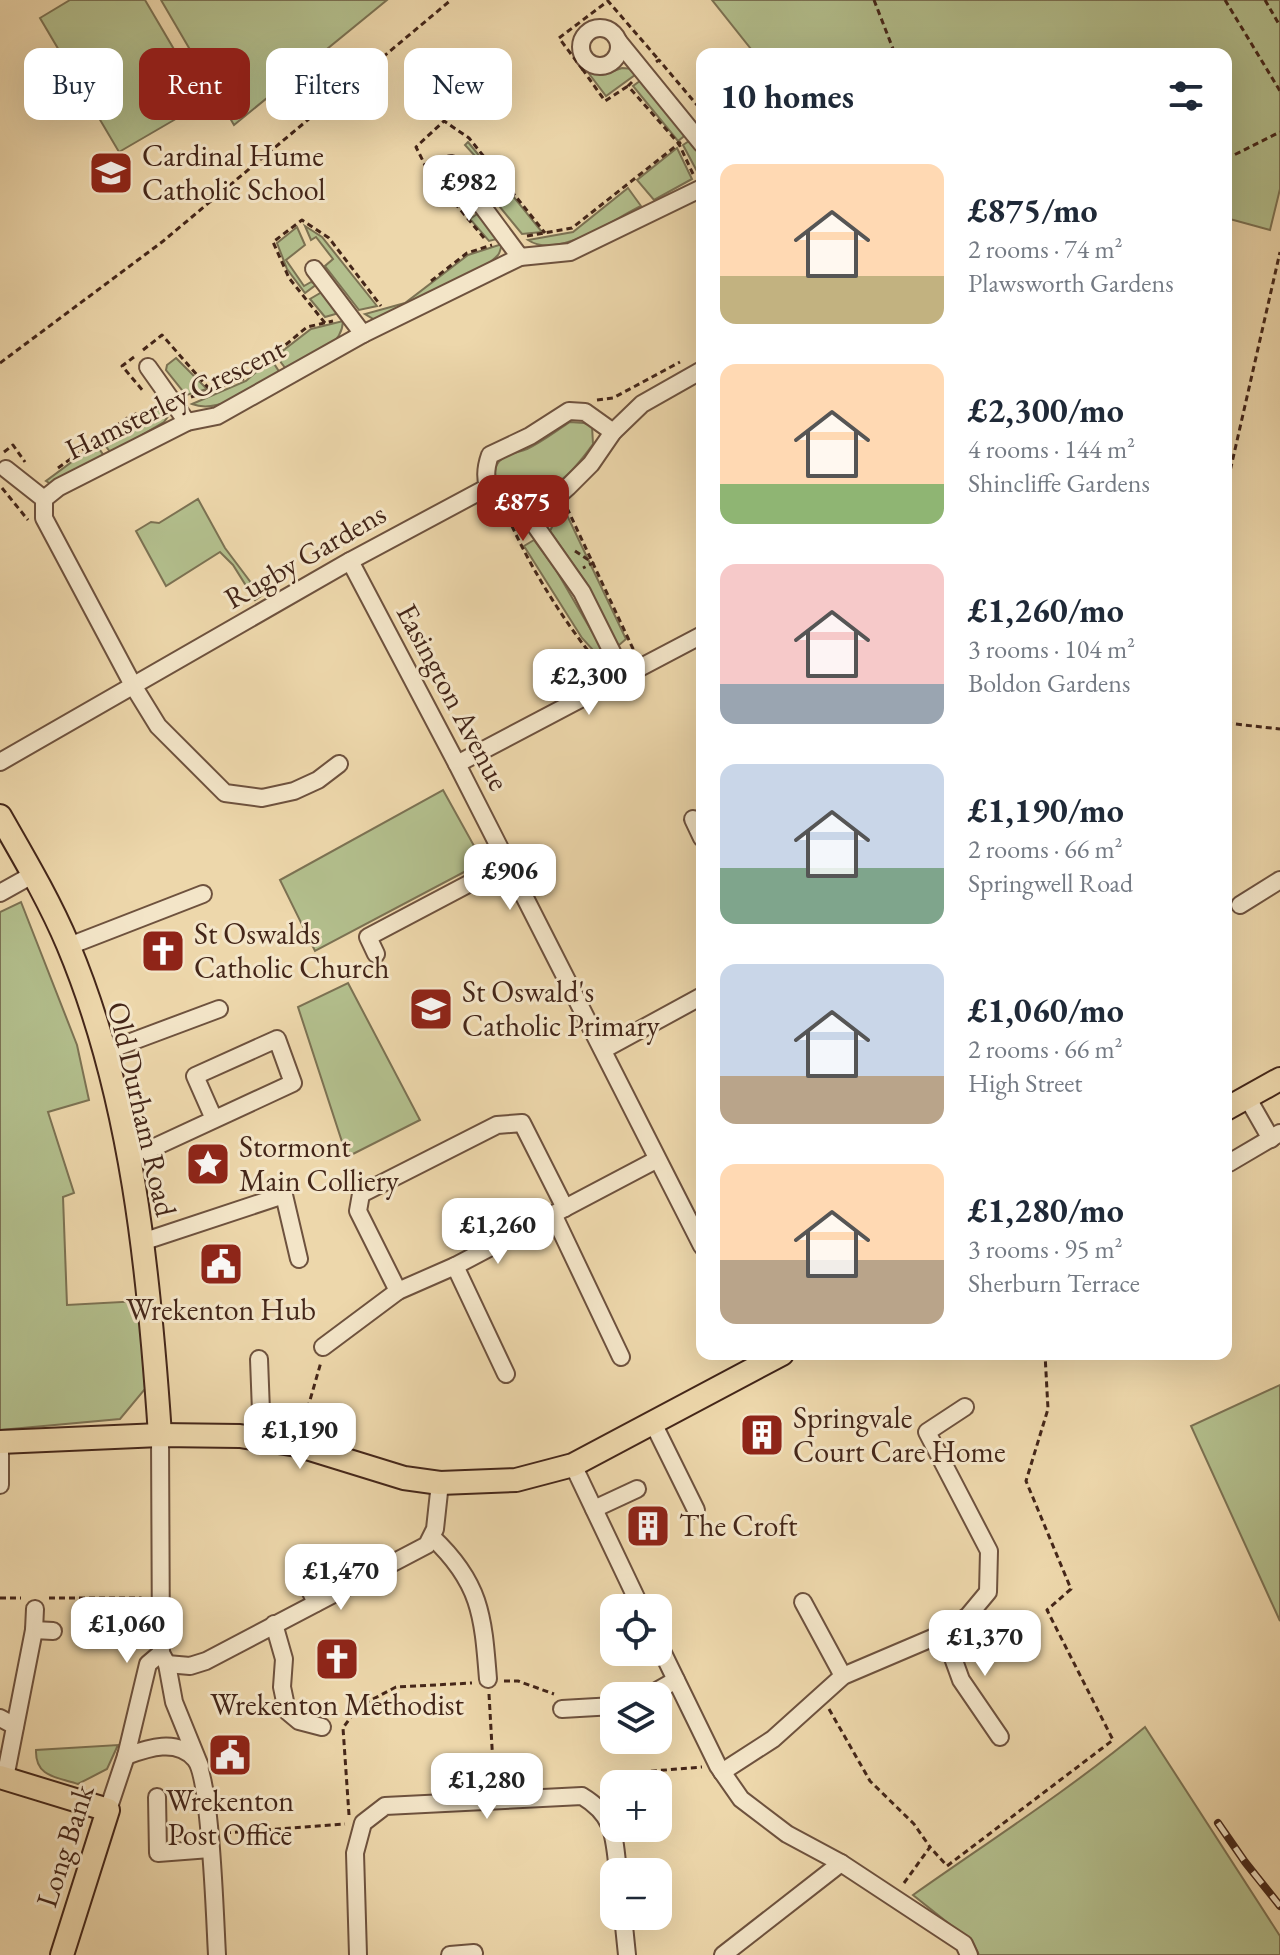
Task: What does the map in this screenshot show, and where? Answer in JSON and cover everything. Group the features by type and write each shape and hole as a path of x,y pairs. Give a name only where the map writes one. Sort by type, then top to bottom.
{"main road":[{"name":"Old Durham Road","path":"0,816 34,874 69,946 104,1052 129,1159 142,1242 151,1305 160,1435"},
{"path":"1232,1106 1280,1079"},
{"path":"0,1442 209,1434 262,1438 297,1445 404,1478 440,1483 516,1480 573,1465 764,1360"},
{"path":"2,1777 108,1810"},
{"name":"Long Bank","path":"62,1955 108,1810"}],"street":[{"path":"619,42 618,55 609,64 584,64 581,47 585,35 589,31 607,29 613,32 696,136"},
{"path":"451,164 520,257 570,252 696,191"},
{"name":"Hamsterley Crescent","path":"339,764 318,780 294,791 262,798 225,793 158,726 44,518 38,494 59,487 187,422 217,416 363,334 520,257"},
{"path":"314,269 363,334"},
{"path":"148,367 187,422"},
{"path":"613,432 585,412 569,411 530,436 490,455 486,468 488,487 503,504 525,511 550,503 591,464 613,432 642,404 696,373"},
{"path":"6,469 38,494"},
{"name":"Rugby Gardens","path":"0,762 350,561 488,487"},
{"path":"525,511 582,592 618,679"},
{"name":"Easington Avenue","path":"350,561 508,863 696,1235"},
{"path":"457,764 696,638"},
{"path":"693,819 696,825"},
{"path":"376,954 368,937 508,863"},
{"path":"0,893 34,874"},
{"path":"1240,905 1280,880"},
{"path":"69,946 203,894"},
{"path":"603,1050 696,999"},
{"path":"104,1052 219,1009"},
{"path":"129,1159 293,1083 277,1039 195,1076 214,1119"},
{"path":"1232,1161 1276,1136 1247,1097"},
{"path":"398,1291 358,1211 361,1194 497,1125 522,1123 621,1357"},
{"path":"323,1347 398,1291 455,1266 656,1160"},
{"path":"142,1242 284,1195 299,1259"},
{"path":"455,1266 506,1374"},
{"path":"259,1359 262,1438"},
{"path":"720,1769 773,1739 843,1676 944,1633 968,1616 988,1592 989,1551 927,1432 965,1407"},
{"path":"653,1423 696,1510"},
{"path":"160,1435 164,1658 174,1702 200,1766 210,1842 217,1955"},
{"path":"0,1442 0,1485"},
{"path":"573,1465 634,1594"},
{"path":"164,1658 190,1666 206,1661 427,1545 439,1510 440,1483"},
{"path":"594,1509 637,1489"},
{"path":"432,1537 453,1557 479,1604 484,1622 488,1681"},
{"path":"296,1560 316,1603"},
{"path":"2,1777 7,1722 34,1630 38,1602"},
{"path":"803,1602 843,1676"},
{"path":"274,1624 284,1659 282,1687 287,1711 299,1721 322,1727"},
{"path":"34,1630 53,1631"},
{"path":"944,1633 961,1680 1000,1737"},
{"name":"Long Bank","path":"108,1810 126,1756 148,1664 164,1658"},
{"path":"669,1666 720,1769 741,1799 787,1834 841,1863 964,1944 969,1955"},
{"path":"672,1682 676,1680"},
{"path":"562,1709 600,1707"},
{"path":"126,1756 149,1747 182,1748 200,1766"},
{"path":"358,1955 355,1853 363,1823 385,1806 582,1796 597,1805 609,1820 616,1858"},
{"path":"157,1797 158,1853 210,1842"},
{"path":"723,1955 841,1863"},
{"path":"624,1930 627,1955"},
{"path":"450,1955 474,1953"}],"path":[{"path":"0,363 162,242 451,0"},
{"path":"874,0 893,48"},
{"path":"1225,0 1280,91"},
{"path":"1265,0 1280,26"},
{"path":"628,86 605,101 584,64 559,38 608,1 659,60"},
{"path":"1232,156 1280,132"},
{"path":"430,282 467,253 507,240 572,228 696,139"},
{"path":"1232,463 1280,252"},
{"path":"38,494 130,416 212,392 246,378 307,327 382,308"},
{"path":"569,411 592,401 613,398 689,358"},
{"path":"561,493 641,667"},
{"path":"503,504 530,560 583,645 618,679"},
{"path":"1232,724 1280,729"},
{"path":"297,1445 319,1376 323,1347"},
{"path":"821,1696 870,1781 914,1824 947,1866 1113,1740 1047,1610 1071,1589 1026,1481 1048,1409 1045,1360"},
{"path":"0,1598 38,1602 141,1598 148,1606 161,1606"},
{"path":"488,1681 494,1782"},
{"path":"210,1842 350,1824 343,1728 358,1707 396,1687 518,1681 561,1697 562,1709"},
{"path":"672,1771 720,1769"},
{"path":"893,1897 930,1847"}],"green space":[{"path":"70,0 145,0 173,48 139,48 139,120 174,120 119,152 100,120 123,120 123,48 58,48 40,18"},
{"path":"161,0 387,0 328,48 266,48 266,99 250,112 250,48 189,48"},
{"path":"712,0 1280,0 1280,189 1270,230 1232,220 1232,48 750,48"},
{"path":"622,68 639,72 606,96 587,71 602,75"},
{"path":"644,78 688,133 678,141 633,86"},
{"path":"692,139 696,144 696,169 683,145"},
{"path":"468,142 504,186 490,196 467,169 476,157 465,145"},
{"path":"677,148 692,179 654,200 637,180"},
{"path":"436,171 449,187 456,183 475,206 466,213 433,172"},
{"path":"628,188 641,206 585,236 554,245 540,245 528,240 573,232"},
{"path":"508,190 542,232 522,234 495,201"},
{"path":"480,212 501,238 489,241 470,219"},
{"path":"305,226 322,237 377,306 359,310 325,266 333,259 316,237 311,240"},
{"path":"297,227 305,245 286,260 304,286 311,282 317,284 305,293 287,269 277,243"},
{"path":"502,244 499,254 489,263 458,281 375,320 365,314 405,303 468,255"},
{"path":"322,292 339,313 325,317 310,299"},
{"path":"343,321 337,339 313,356 286,369 276,356 311,329"},
{"path":"176,358 207,389 186,395 166,370 167,365"},
{"path":"271,359 280,373 249,391 214,406 192,404 246,381"},
{"path":"168,406 169,415 164,422 111,453 101,440 131,420"},
{"path":"570,422 592,426 593,444 576,466 557,483 535,494 507,495 496,477 498,462 533,446"},
{"path":"96,444 104,456 51,484 46,481"},
{"path":"198,499 225,548 261,596 255,600 233,565 220,552 166,586 136,531 151,522 159,523"},
{"path":"566,513 626,639 618,646 587,584 550,531 557,517"},
{"path":"534,540 556,570 605,654 602,660 582,638 524,546"},
{"path":"443,790 483,862 315,951 280,880"},
{"path":"21,902 77,1045 89,1100 48,1112 74,1193 63,1197 67,1305 140,1301 145,1389 120,1419 0,1430 0,912"},
{"path":"348,983 420,1120 347,1157 298,1007"},
{"path":"1280,1385 1280,1621 1191,1426"},
{"path":"1145,1727 1280,1936 1280,1955 979,1955 973,1943 913,1895 1060,1792"},
{"path":"118,1745 107,1769 78,1784 43,1771 37,1759 36,1750"}],"railway":[{"path":"1218,1823 1280,1906"}],"place":[{"name":"Cardinal Hume Catholic School","path":"111,173"},
{"name":"St Oswalds Catholic Church","path":"163,951"},
{"name":"St Oswald's Catholic Primary","path":"431,1009"},
{"name":"Stormont Main Colliery","path":"208,1164"},
{"name":"Wrekenton Hub","path":"221,1264"},
{"name":"Springvale Court Care Home","path":"762,1435"},
{"name":"The Croft","path":"648,1526"},
{"name":"Wrekenton Methodist","path":"337,1659"},
{"name":"Wrekenton Post Office","path":"230,1755"}]}
